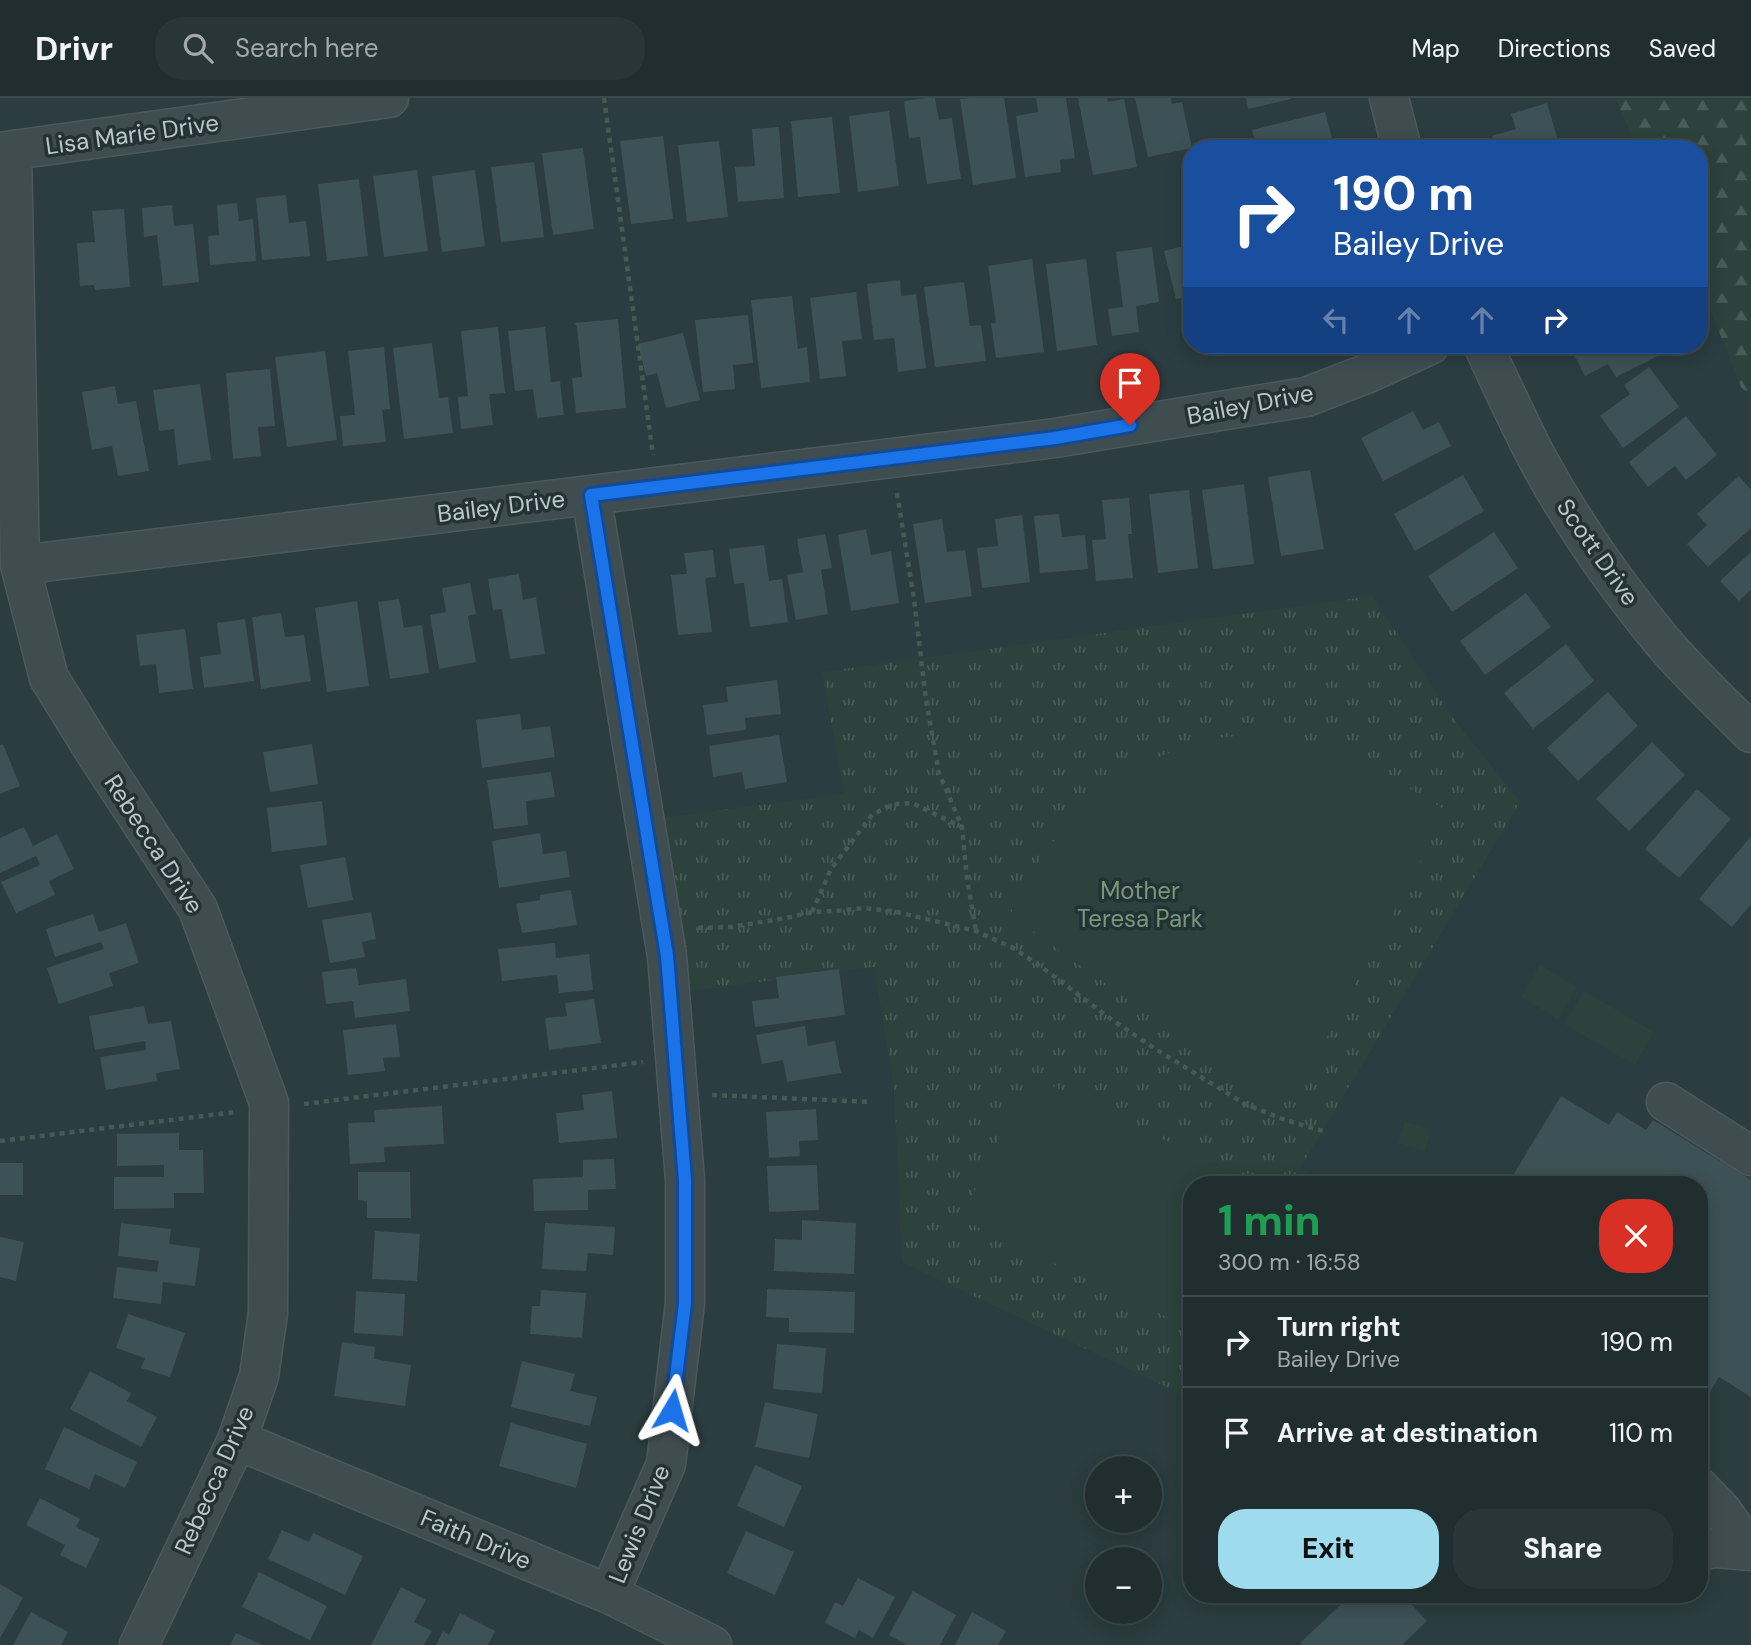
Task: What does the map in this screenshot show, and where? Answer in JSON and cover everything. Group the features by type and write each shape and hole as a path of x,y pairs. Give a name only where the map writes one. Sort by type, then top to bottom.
{"street":[{"name":"Lisa Marie Drive","path":"6,151 389,98"},
{"path":"1390,98 1400,140"},
{"name":"Rebecca Drive","path":"6,151 20,565 50,678 198,909 269,1103 268,1313 259,1376 237,1440 139,1645"},
{"name":"Bailey Drive","path":"20,565 1055,438 1306,397 1410,354"},
{"name":"Scott Drive","path":"1487,354 1537,458 1600,559 1662,641 1751,733"},
{"name":"Lewis Drive","path":"591,495 667,956 685,1180 685,1303 666,1464 610,1594"},
{"path":"1666,1102 1751,1156"},
{"name":"Faith Drive","path":"237,1440 610,1594 712,1645"},
{"path":"1708,1496 1723,1512 1750,1550"},
{"path":"1708,1549 1750,1550"}],"path":[{"path":"604,98 657,487"},
{"path":"892,457 914,599 926,700 939,773 962,827 976,931"},
{"path":"813,912 831,869 872,815 893,804 912,803 962,827"},
{"path":"664,938 692,928 731,928 813,912 864,908 897,912 976,931 1015,950 1134,1035 1196,1075 1236,1098 1285,1120 1323,1131"},
{"path":"0,1141 269,1108 676,1076 872,1102"}],"green space":[{"path":"1615,98 1751,98 1751,397 1741,387 1708,304 1708,140 1634,140"},
{"name":"Mother Teresa Park","path":"1372,596 1453,718 1520,802 1300,1168 1315,1176 1183,1176 1183,1395 902,1262 894,1085 874,967 689,991 661,818 844,794 822,672"},
{"path":"1271,733 1353,755 1447,811 1296,1096 1272,1103 1010,915 1030,875 1073,813 1133,768 1199,740"},
{"path":"1540,965 1577,987 1558,1019 1521,997"},
{"path":"1584,991 1654,1032 1635,1065 1564,1024"},
{"path":"1030,1075 1239,1176 1183,1176 1183,1325 961,1219"},
{"path":"1405,1121 1431,1129 1425,1151 1398,1143"}],"building":[{"path":"935,98 939,120 952,118 961,179 927,184 920,137 909,138 904,101"},
{"path":"1004,98 1016,178 973,185 960,99"},
{"path":"1036,98 1066,98 1075,158 1060,160 1061,172 1025,177 1016,116 1038,112"},
{"path":"1078,98 1107,98 1108,102 1124,99 1137,167 1093,175"},
{"path":"1135,98 1171,98 1172,104 1182,102 1190,140 1183,140 1183,150 1148,157"},
{"path":"1246,98 1291,98 1291,99 1248,109"},
{"path":"1547,103 1558,140 1493,140 1492,136 1516,129 1511,114"},
{"path":"889,111 899,186 858,192 849,116"},
{"path":"1325,112 1333,140 1255,140 1252,130"},
{"path":"832,117 840,193 798,197 791,121"},
{"path":"779,127 784,198 738,202 735,167 755,166 752,129"},
{"path":"663,136 673,219 631,224 620,141"},
{"path":"719,141 728,217 687,222 678,145"},
{"path":"583,148 594,229 553,235 542,153"},
{"path":"534,162 544,237 501,242 491,167"},
{"path":"417,170 428,251 384,257 373,176"},
{"path":"475,170 485,246 442,252 432,176"},
{"path":"359,179 368,256 327,261 318,184"},
{"path":"286,195 289,223 306,221 310,256 262,260 256,198"},
{"path":"237,203 239,221 253,219 256,261 210,265 208,236 219,235 217,205"},
{"path":"172,205 174,226 193,224 199,282 163,286 157,235 144,237 142,208"},
{"path":"124,209 130,287 95,290 94,285 80,286 77,243 95,242 92,211"},
{"path":"1183,246 1183,298 1176,299 1164,251"},
{"path":"1152,247 1159,302 1136,306 1139,332 1112,336 1108,309 1123,307 1116,252"},
{"path":"1032,259 1044,352 996,358 991,323 996,323 988,266"},
{"path":"1086,259 1097,345 1057,351 1046,264"},
{"path":"900,280 901,296 916,294 926,368 898,372 894,338 874,340 867,284"},
{"path":"964,282 970,326 981,325 986,361 935,367 924,287"},
{"path":"856,292 862,339 842,341 846,376 820,379 810,298"},
{"path":"792,296 798,349 807,347 810,382 761,388 751,300"},
{"path":"748,315 753,363 733,365 735,389 703,392 695,320"},
{"path":"618,319 626,408 576,413 572,378 582,377 577,326 574,323"},
{"path":"498,327 505,393 489,394 493,425 461,429 458,397 468,396 461,331"},
{"path":"545,327 551,382 560,381 564,415 537,418 533,389 515,391 508,331"},
{"path":"683,333 700,400 666,408 657,373 646,376 638,344"},
{"path":"432,343 439,398 448,397 453,433 404,439 393,348"},
{"path":"384,347 390,409 382,410 386,442 343,446 340,416 355,415 348,351"},
{"path":"325,351 337,440 287,447 275,357"},
{"path":"1574,354 1660,355 1616,377 1608,364 1585,376"},
{"path":"1649,367 1679,407 1623,448 1600,416 1630,394 1624,385"},
{"path":"270,369 275,426 258,427 261,456 233,459 226,373"},
{"path":"200,384 211,460 178,465 174,429 159,431 153,390"},
{"path":"115,386 118,404 136,401 149,471 118,476 112,446 92,450 82,392"},
{"path":"1413,411 1423,430 1439,422 1451,446 1383,481 1361,438"},
{"path":"1686,416 1717,455 1686,480 1675,466 1648,487 1629,462"},
{"path":"1310,470 1324,549 1281,556 1268,477"},
{"path":"1463,475 1484,511 1415,551 1394,514"},
{"path":"1739,476 1751,490 1751,528 1708,567 1687,544 1707,525 1697,514"},
{"path":"1244,484 1254,564 1213,569 1202,490"},
{"path":"1189,490 1198,568 1158,573 1149,494"},
{"path":"1129,498 1132,534 1128,534 1133,578 1096,581 1092,540 1106,539 1102,500"},
{"path":"1059,514 1062,537 1085,535 1088,569 1040,573 1034,516"},
{"path":"1022,515 1030,582 982,588 977,548 998,546 995,519"},
{"path":"942,519 947,552 965,550 972,596 925,603 913,524"},
{"path":"866,529 871,555 891,551 899,603 851,611 838,535"},
{"path":"1494,532 1518,568 1452,612 1428,576"},
{"path":"825,534 832,568 821,570 828,614 796,620 787,575 803,572 797,539"},
{"path":"764,545 769,581 782,579 788,622 750,627 744,583 734,584 729,549"},
{"path":"713,550 716,577 705,578 712,632 678,635 671,575 687,574 684,553"},
{"path":"1751,552 1751,589 1739,601 1720,581"},
{"path":"519,574 523,600 536,597 545,654 510,659 502,609 493,610 488,579"},
{"path":"470,583 476,614 468,616 476,662 439,669 430,615 446,612 442,588"},
{"path":"1526,593 1551,627 1485,675 1460,641"},
{"path":"399,599 404,628 422,625 429,673 390,679 378,602"},
{"path":"357,601 369,686 327,692 315,608"},
{"path":"281,613 285,637 304,635 311,681 261,689 252,617"},
{"path":"245,619 254,681 204,688 200,657 221,654 217,623"},
{"path":"185,629 193,689 159,693 156,664 140,666 136,635"},
{"path":"1566,644 1594,681 1533,729 1504,693"},
{"path":"777,680 781,714 745,718 746,730 707,735 703,705 728,702 726,687"},
{"path":"1608,692 1638,726 1578,781 1547,748"},
{"path":"520,714 522,730 550,726 555,757 482,768 476,720"},
{"path":"779,735 787,782 745,789 742,772 713,777 709,746"},
{"path":"1652,742 1685,775 1629,831 1596,799"},
{"path":"3,744 20,786 0,794 0,745"},
{"path":"312,744 318,784 270,792 263,752"},
{"path":"551,772 555,797 526,801 528,825 494,829 487,780"},
{"path":"1697,789 1731,819 1679,878 1645,849"},
{"path":"322,801 327,845 272,852 267,808"},
{"path":"24,827 33,846 57,834 74,869 49,881 55,895 16,913 1,882 40,865 36,856 0,873 0,838"},
{"path":"540,833 543,854 566,851 570,877 499,888 492,841"},
{"path":"1751,836 1751,904 1732,927 1699,899"},
{"path":"345,857 353,900 308,908 300,865"},
{"path":"571,890 577,925 522,933 516,904 540,900 540,895"},
{"path":"371,912 376,939 362,942 365,957 330,963 322,920"},
{"path":"93,914 99,932 126,923 139,963 109,973 113,986 59,1004 47,968 104,949 101,942 55,957 46,929"},
{"path":"555,943 556,958 589,954 593,990 559,993 557,975 502,981 498,949"},
{"path":"356,968 359,985 406,979 410,1011 355,1018 353,1001 326,1004 322,972"},
{"path":"839,969 845,1015 755,1027 752,1001 779,998 776,977"},
{"path":"594,999 601,1043 549,1050 545,1018 567,1016 565,1003"},
{"path":"144,1006 148,1024 171,1021 180,1069 156,1073 157,1081 106,1090 100,1057 146,1050 145,1041 95,1050 89,1016"},
{"path":"396,1024 400,1057 383,1058 385,1071 348,1075 343,1030"},
{"path":"805,1026 808,1046 835,1041 841,1073 787,1082 783,1060 762,1064 756,1035"},
{"path":"612,1091 617,1138 559,1143 556,1113 584,1110 582,1095"},
{"path":"1561,1096 1609,1125 1617,1112 1646,1130 1653,1120 1751,1180 1751,1397 1719,1377 1708,1395 1708,1176 1512,1176"},
{"path":"442,1106 444,1144 384,1147 385,1162 350,1164 348,1123 375,1122 374,1110"},
{"path":"816,1109 818,1140 799,1141 800,1156 769,1158 766,1112"},
{"path":"179,1133 179,1150 203,1150 204,1193 174,1193 174,1208 114,1209 114,1177 164,1177 164,1165 117,1166 117,1134"},
{"path":"614,1159 616,1189 588,1190 588,1210 534,1211 533,1179 583,1177 583,1160"},
{"path":"0,1163 23,1163 23,1195 0,1195"},
{"path":"817,1165 819,1210 769,1212 767,1166"},
{"path":"358,1172 410,1172 411,1218 367,1218 367,1201 358,1200"},
{"path":"802,1220 856,1223 854,1274 774,1271 775,1239 802,1240"},
{"path":"121,1223 171,1229 169,1244 200,1248 195,1286 163,1282 161,1304 113,1298 117,1267 157,1272 159,1261 118,1256"},
{"path":"545,1223 615,1227 613,1255 588,1253 586,1271 542,1269"},
{"path":"375,1231 420,1234 417,1281 372,1279"},
{"path":"0,1237 24,1242 16,1281 0,1277"},
{"path":"767,1289 855,1292 854,1333 789,1332 789,1318 766,1317"},
{"path":"541,1290 586,1293 582,1338 530,1334 532,1306 540,1306"},
{"path":"356,1291 405,1294 403,1336 354,1333"},
{"path":"128,1314 185,1333 170,1377 141,1368 145,1358 116,1348"},
{"path":"342,1342 375,1347 374,1359 411,1365 405,1406 334,1396"},
{"path":"777,1344 826,1348 822,1393 773,1389"},
{"path":"522,1361 575,1374 570,1391 597,1397 590,1426 511,1407"},
{"path":"90,1371 131,1393 127,1401 157,1417 141,1447 70,1409"},
{"path":"765,1402 818,1414 809,1458 755,1447"},
{"path":"511,1423 587,1444 576,1488 499,1466"},
{"path":"64,1427 137,1462 125,1488 95,1474 89,1489 45,1469"},
{"path":"755,1465 802,1486 784,1527 737,1506"},
{"path":"40,1498 80,1519 76,1527 100,1539 86,1568 60,1555 65,1545 26,1525"},
{"path":"282,1530 309,1542 313,1533 363,1556 345,1595 268,1559"},
{"path":"746,1531 794,1552 775,1595 727,1573"},
{"path":"259,1572 327,1606 310,1640 242,1607"},
{"path":"858,1578 895,1597 873,1638 859,1630 855,1638 825,1623 835,1602 843,1606"},
{"path":"0,1584 23,1598 0,1638"},
{"path":"401,1587 426,1600 414,1622 432,1631 424,1645 371,1645"},
{"path":"913,1591 956,1615 940,1645 907,1645 889,1635"},
{"path":"1342,1603 1410,1603 1427,1621 1404,1645 1300,1643"},
{"path":"31,1612 68,1632 61,1645 13,1645"},
{"path":"972,1612 1006,1631 998,1645 955,1645"},
{"path":"460,1613 495,1631 488,1645 436,1645 443,1631 449,1635"},
{"path":"236,1633 263,1645 230,1645"}],"route":[{"path":"672,1410 685,1303 685,1180 667,956 591,495 1055,438 1130,425"}]}
